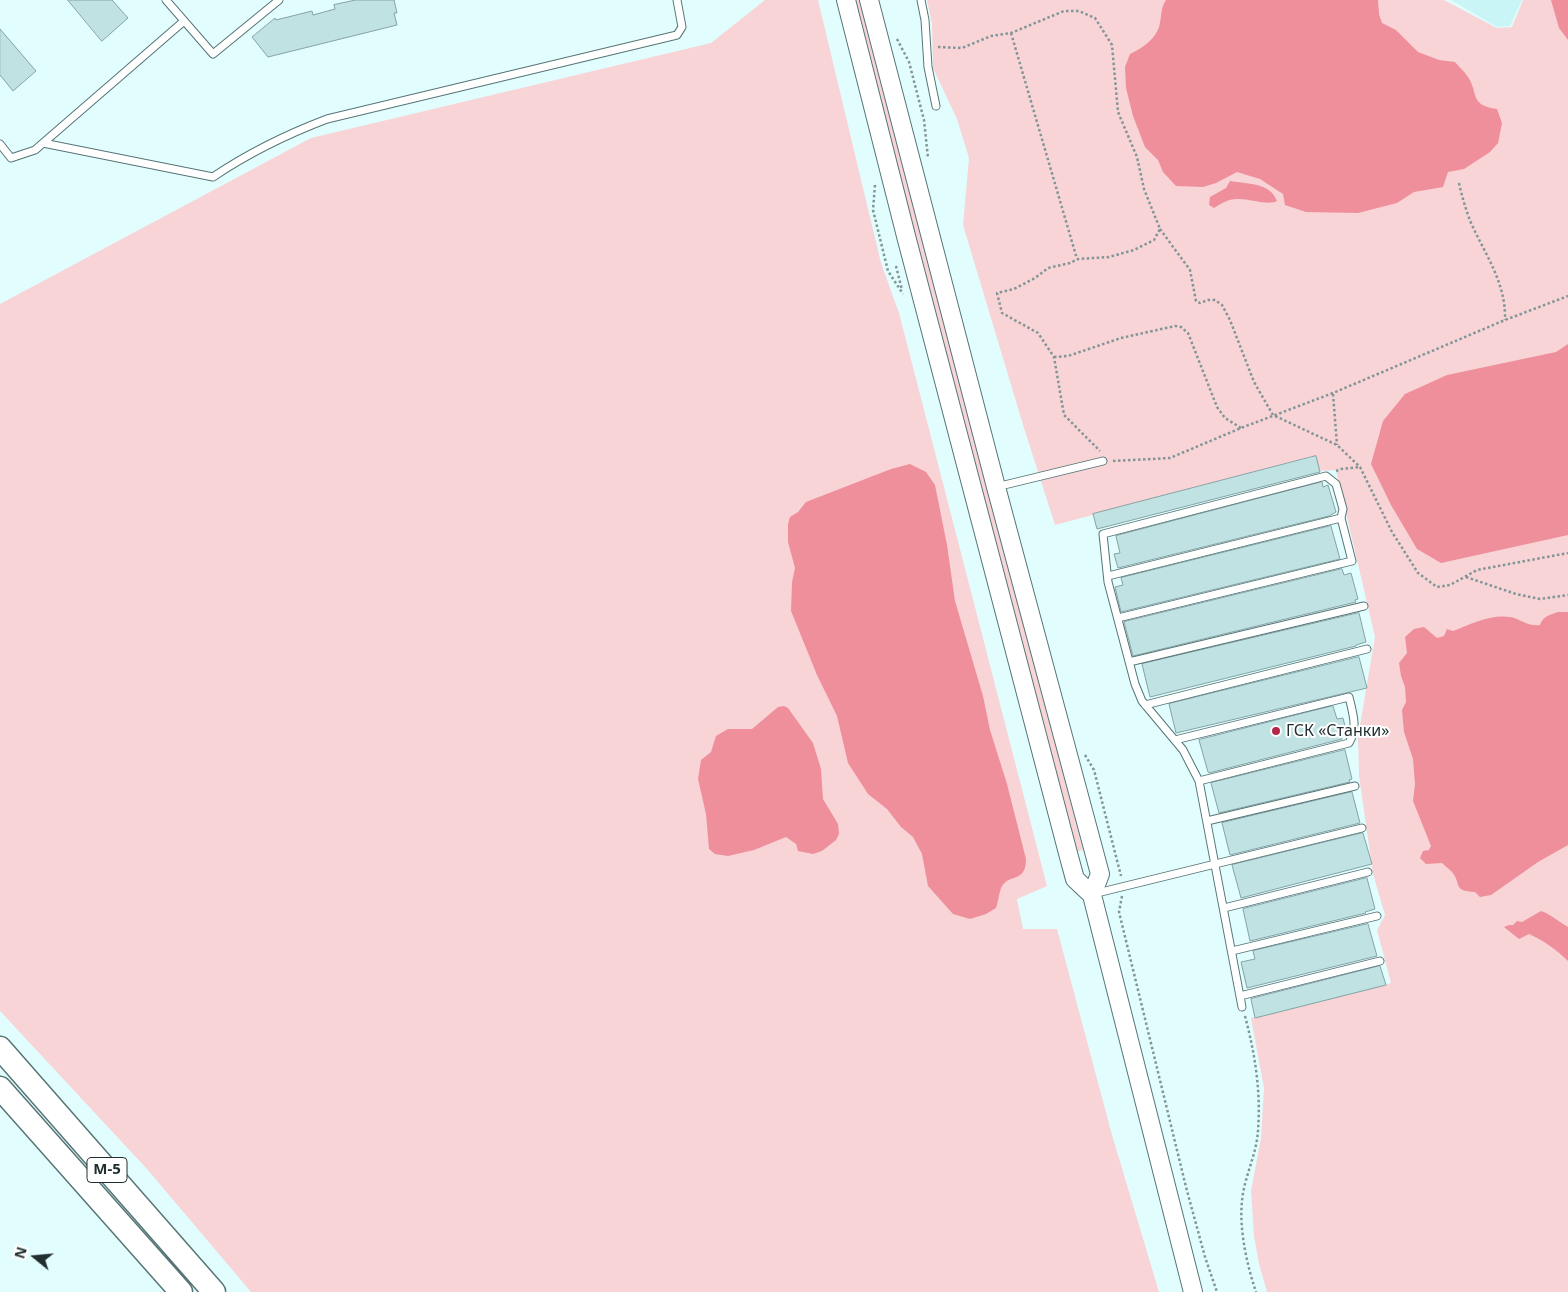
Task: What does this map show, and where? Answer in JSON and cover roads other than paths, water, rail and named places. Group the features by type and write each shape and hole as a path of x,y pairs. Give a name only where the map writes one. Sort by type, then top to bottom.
{"highway":[{"name":"М-5","path":"0,1048 214,1292"},
{"name":"М-5","path":"0,1088 180,1292"}],"street":[{"path":"846,0 908,246 1069,857 1075,879 1092,895 1193,1292"},
{"path":"869,0 996,487 1100,874 1092,895"}],"lane":[{"path":"166,0 213,54 279,0"},
{"path":"43,144 213,176 249,153 280,137 327,119 677,35 682,27 677,0"},
{"path":"921,0 925,20 928,67 936,106"},
{"path":"0,144 11,158 35,150 184,21"},
{"path":"996,487 1103,461"},
{"path":"1118,618 1352,561 1341,518 1343,509 1336,484 1326,476 1103,534 1108,582 1134,684 1142,701 1183,750 1199,781 1242,1007"},
{"path":"1108,576 1341,518"},
{"path":"1129,662 1364,606"},
{"path":"1145,704 1367,650"},
{"path":"1175,740 1349,697 1355,718 1354,734 1349,743 1199,781"},
{"path":"1207,821 1355,786"},
{"path":"1092,895 1362,828"},
{"path":"1224,908 1368,872"},
{"path":"1232,951 1377,916"},
{"path":"1240,996 1380,960"}],"place":[{"name":"ГСК «Станки»","path":"1276,731"}]}
